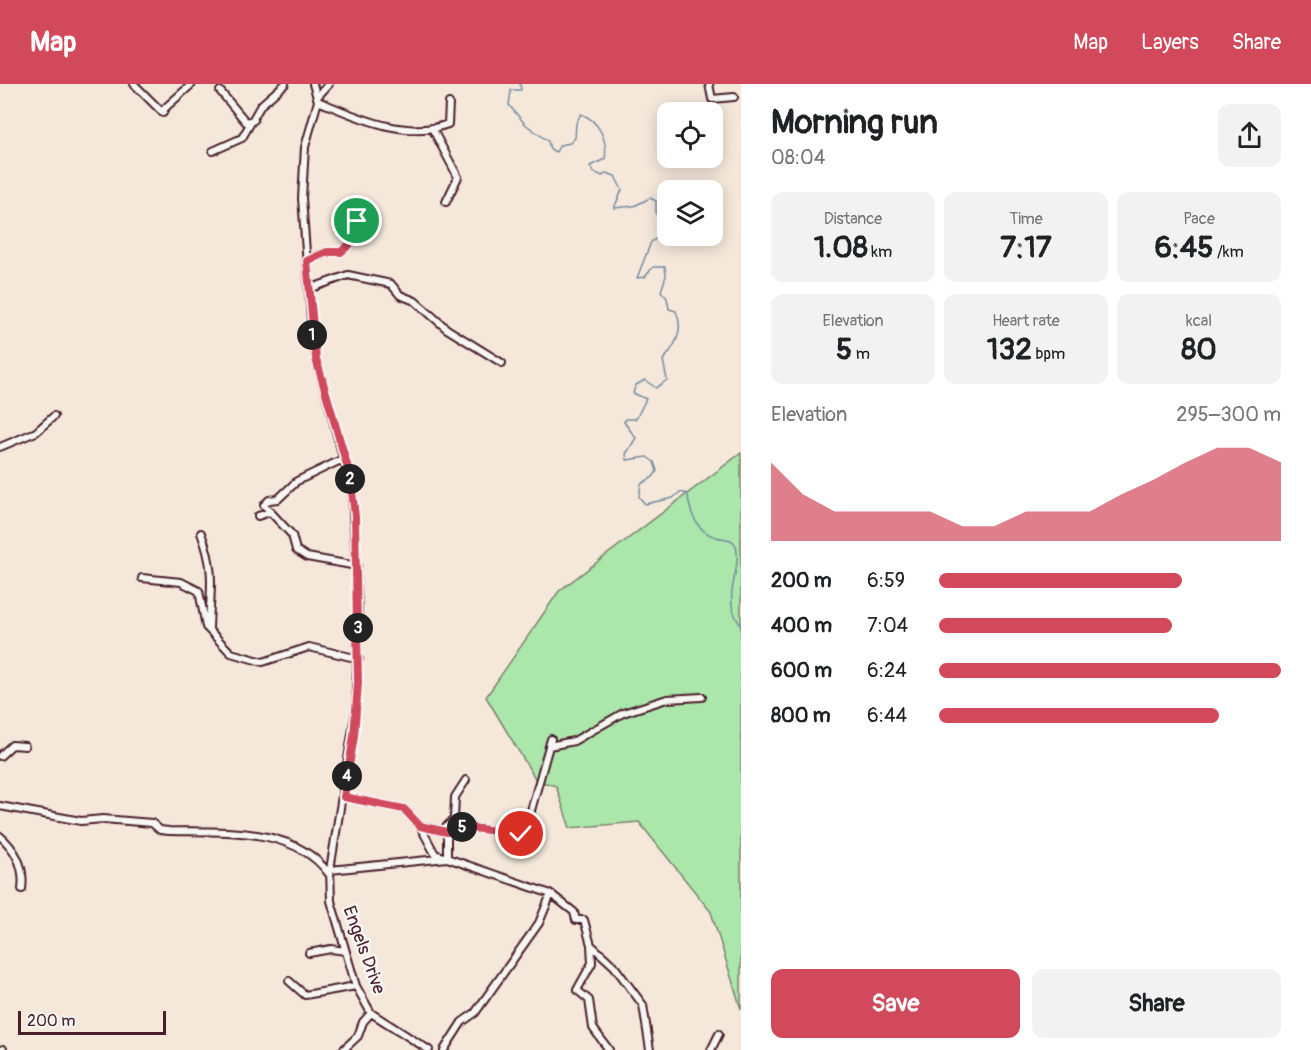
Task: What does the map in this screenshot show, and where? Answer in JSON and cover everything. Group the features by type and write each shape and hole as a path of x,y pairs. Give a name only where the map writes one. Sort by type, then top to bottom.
{"street":[{"path":"134,84 163,113 165,108 192,84"},
{"path":"213,151 242,138 261,105 285,84"},
{"path":"313,84 318,99 364,121 415,129 448,124 449,103"},
{"path":"318,99 329,84"},
{"path":"709,84 712,99 734,98"},
{"path":"220,91 246,122 254,120"},
{"name":"Engels Drive","path":"318,99 305,147 302,177 309,289 316,359 352,490 357,566 358,659 354,736 330,872 332,909 356,986 371,1013 429,1050"},
{"path":"432,128 458,177 447,202"},
{"path":"307,261 327,252 341,252 350,244 354,234 353,222 357,221"},
{"path":"309,289 348,275 392,284 400,295 415,301 447,329 502,363"},
{"path":"0,447 36,432 54,416"},
{"path":"345,458 295,483 278,499 269,500 264,505 292,535 296,550 307,557 357,566"},
{"path":"258,516 270,512"},
{"path":"201,533 211,559 212,592 209,630"},
{"path":"142,578 181,582 199,591 209,630 231,653 263,662 309,647 358,659"},
{"path":"420,826 445,831 464,827 521,834 525,832 550,743 574,741 623,713 667,699 702,697"},
{"path":"0,756 12,745 25,746"},
{"path":"447,858 445,831 454,819 454,797 466,780"},
{"path":"344,797 404,809 420,826 435,854 551,894 574,912 576,920 584,920 591,945 592,963 577,990 590,1000 593,1028 609,1050"},
{"path":"0,806 81,821 103,819 152,823 160,830 169,831 273,836 319,860 330,872 447,858"},
{"path":"0,836 12,845 21,866 24,877 22,889"},
{"path":"444,1050 462,1022 475,1013 539,923 551,894"},
{"path":"591,945 614,966 643,1005 650,1050"},
{"path":"309,953 331,949 345,951"},
{"path":"289,981 305,995 356,986"},
{"path":"343,1050 358,1036 363,1022 371,1013"},
{"path":"711,1050 719,1034"}],"green space":[{"path":"741,453 741,1009 711,912 639,822 570,828 556,786 536,780 486,697 559,591"}],"waterway":[{"path":"520,84 521,90 511,90 509,105 525,124 548,141 550,149 556,152 560,145 570,143 575,138 576,123 581,114 597,126 605,145 605,159 590,166 593,172 603,176 606,173 615,176 622,190 614,208 634,206 650,198 656,201 656,214 661,219 664,233 651,242 637,278 645,277 653,267 665,267 666,276 661,291 667,298 669,309 676,311 679,331 672,349 663,360 667,380 656,388 645,380 636,385 633,393 646,399 636,419 626,419 624,422 636,438 626,454 627,460 647,457 654,462 657,471 653,477 641,484 639,497 645,504 673,498 680,492 688,494 692,514 699,526 709,534 734,543 737,561 732,605 741,627"}],"route":[{"path":"357,221 353,222 354,234 350,244 341,252 327,252 307,261 316,359 350,475 355,516 358,683 354,736 344,797 404,809 420,826 447,832 464,827 521,834"}]}
